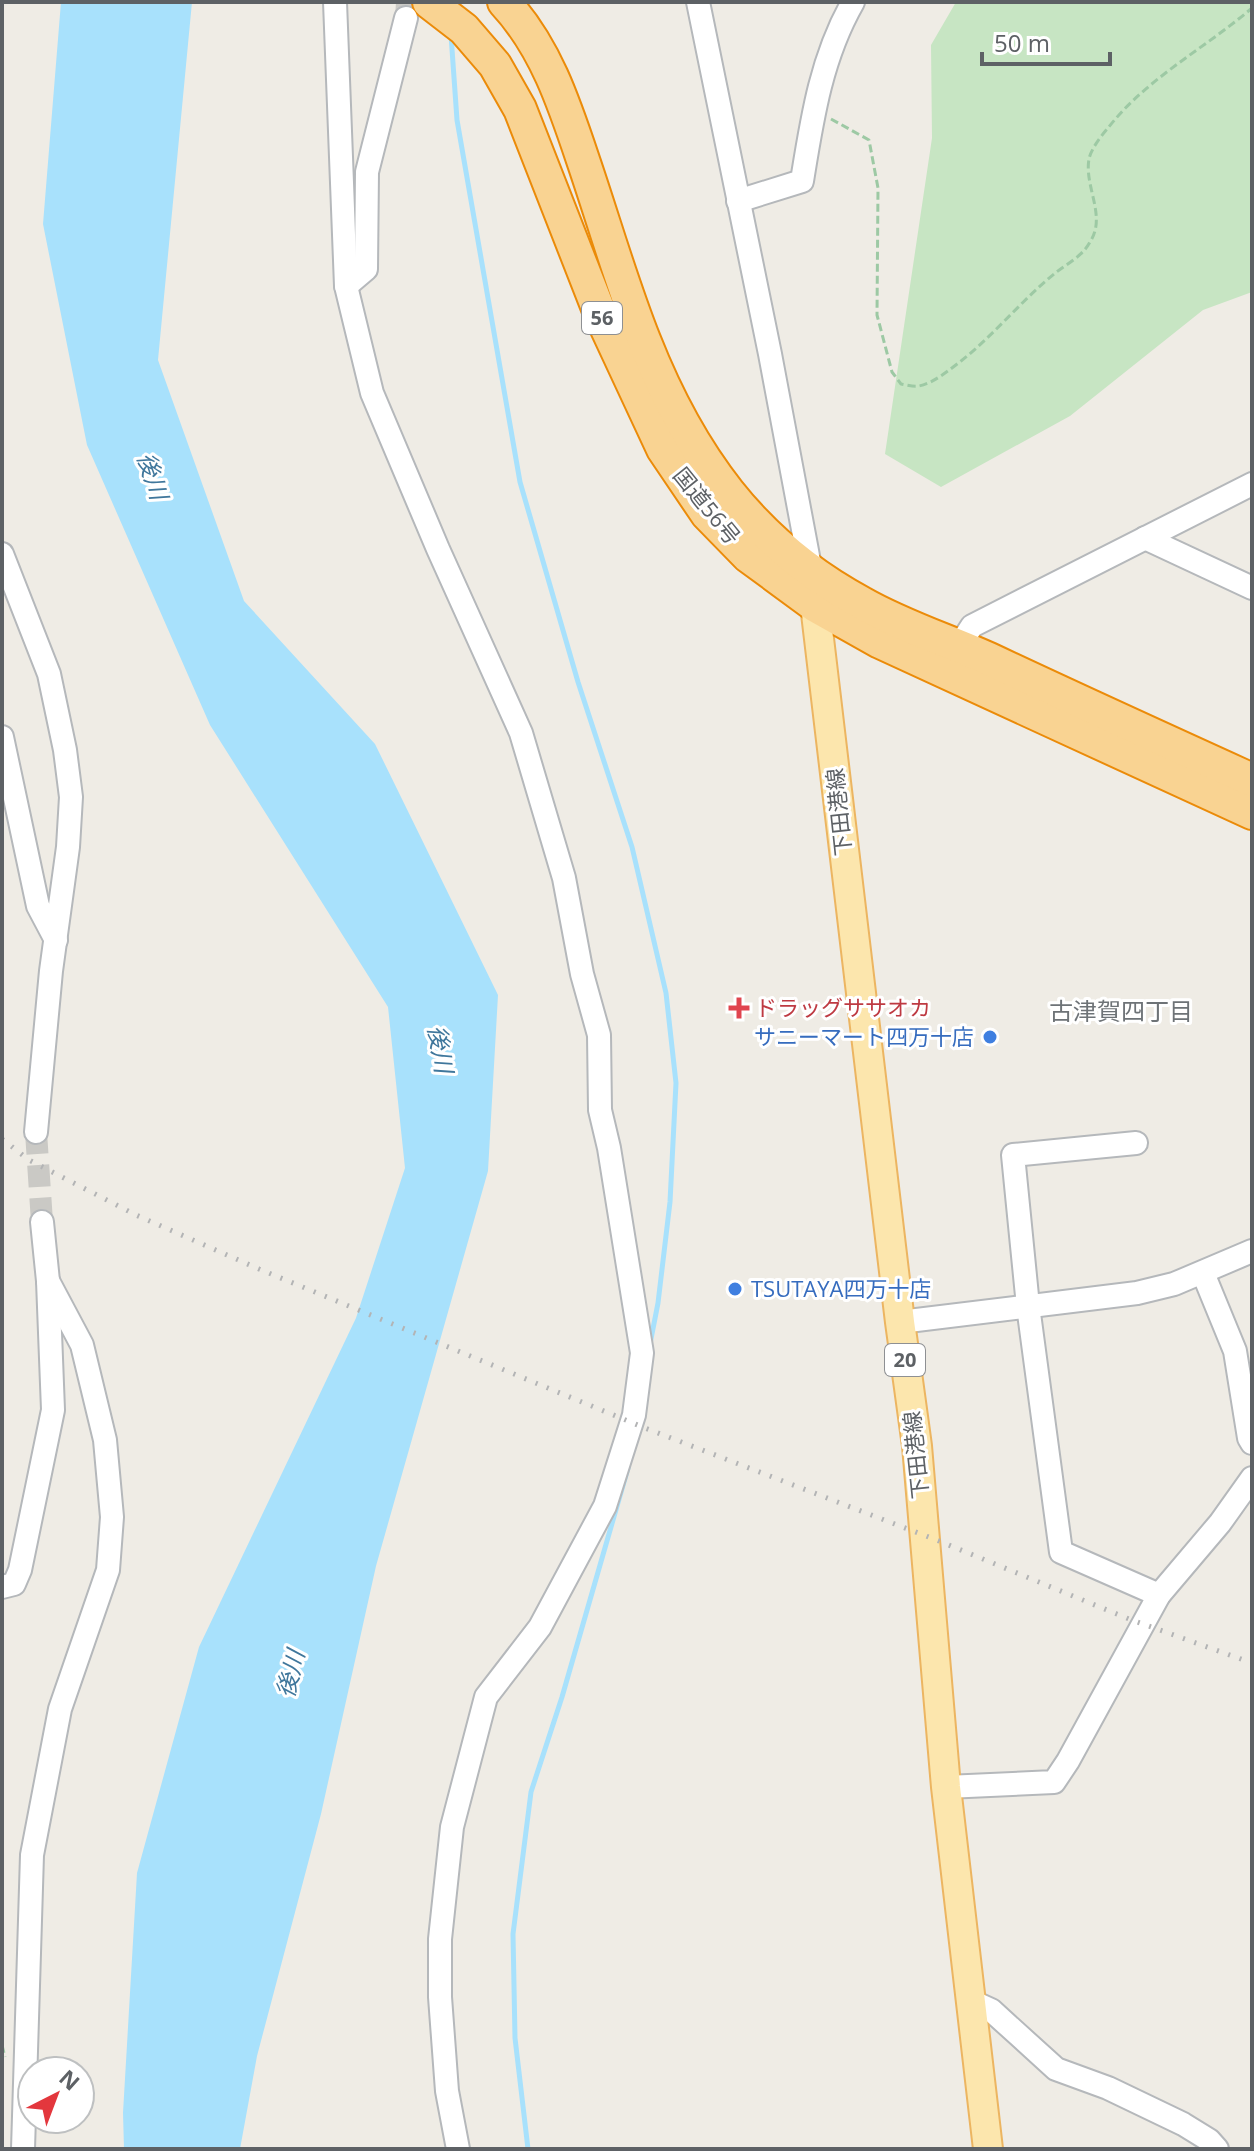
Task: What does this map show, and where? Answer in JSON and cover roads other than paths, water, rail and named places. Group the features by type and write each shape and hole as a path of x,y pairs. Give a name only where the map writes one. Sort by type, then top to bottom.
{"highway":[{"name":"国道56号","path":"504,2 520,19 544,59 567,112 644,341 698,450 735,502 788,555 860,602 1252,780"},
{"name":"国道56号","path":"418,10 464,29 495,65 520,109 601,316 663,449 707,514 748,556 816,606 880,642 1252,813"}],"main road":[{"name":"下田港線","path":"811,572 917,1446 946,1787 988,2149"}],"street":[{"path":"335,2 346,286 372,393 521,733 564,878 582,974 599,1035 600,1110 642,1353 634,1415 605,1506 540,1627 486,1697 452,1827 440,1939 440,1997 447,2091 458,2149"},
{"path":"698,2 811,572"},
{"path":"738,201 802,181 822,73 853,2"},
{"path":"346,286 366,269 367,172 418,10"},
{"path":"959,646 972,626 1252,484"},
{"path":"1145,538 1252,588"},
{"path":"2,554 49,674 71,797 36,1132"},
{"path":"2,737 38,906 56,940"},
{"path":"1136,1143 1013,1155 1028,1306 1061,1552 1159,1595"},
{"path":"2,1587 14,1584 20,1570 53,1410 48,1281 42,1222"},
{"path":"900,1322 1137,1293 1174,1284 1252,1251"},
{"path":"1203,1273 1235,1351 1252,1443"},
{"path":"23,2149 32,1855 60,1709 108,1570 112,1517 105,1440 82,1345 48,1281"},
{"path":"946,1787 1054,1782 1159,1595 1220,1523 1252,1478"},
{"path":"969,2000 991,2010 1056,2069 1108,2088 1183,2124 1209,2140 1217,2149"}],"water":[{"name":"後川","path":"61,2 192,2 158,360 244,601 375,744 498,995 488,1171 376,1566 321,1814 257,2056 240,2149 124,2149 123,2113 137,1873 199,1647 356,1318 405,1168 388,1007 210,725 87,445 43,224"}],"waterway":[{"path":"451,35 457,120 520,482 578,682 632,847 666,993 676,1083 670,1202 650,1344"},
{"path":"528,2149 515,2038 513,1934 531,1792 562,1697 628,1468"}],"tunnel":[{"path":"406,18 407,2"},
{"path":"36,1132 42,1222"}],"railway":[{"path":"2,1139 29,1160 136,1215 259,1269 645,1428 939,1541 1129,1619 1252,1663"}],"place":[{"name":"ドラッグササオカ","path":"739,1008"},
{"name":"サニーマート四万十店","path":"990,1037"},
{"name":"TSUTAYA四万十店","path":"735,1289"}],"district":[{"name":"古津賀四丁目","path":"1121,1012"}]}
